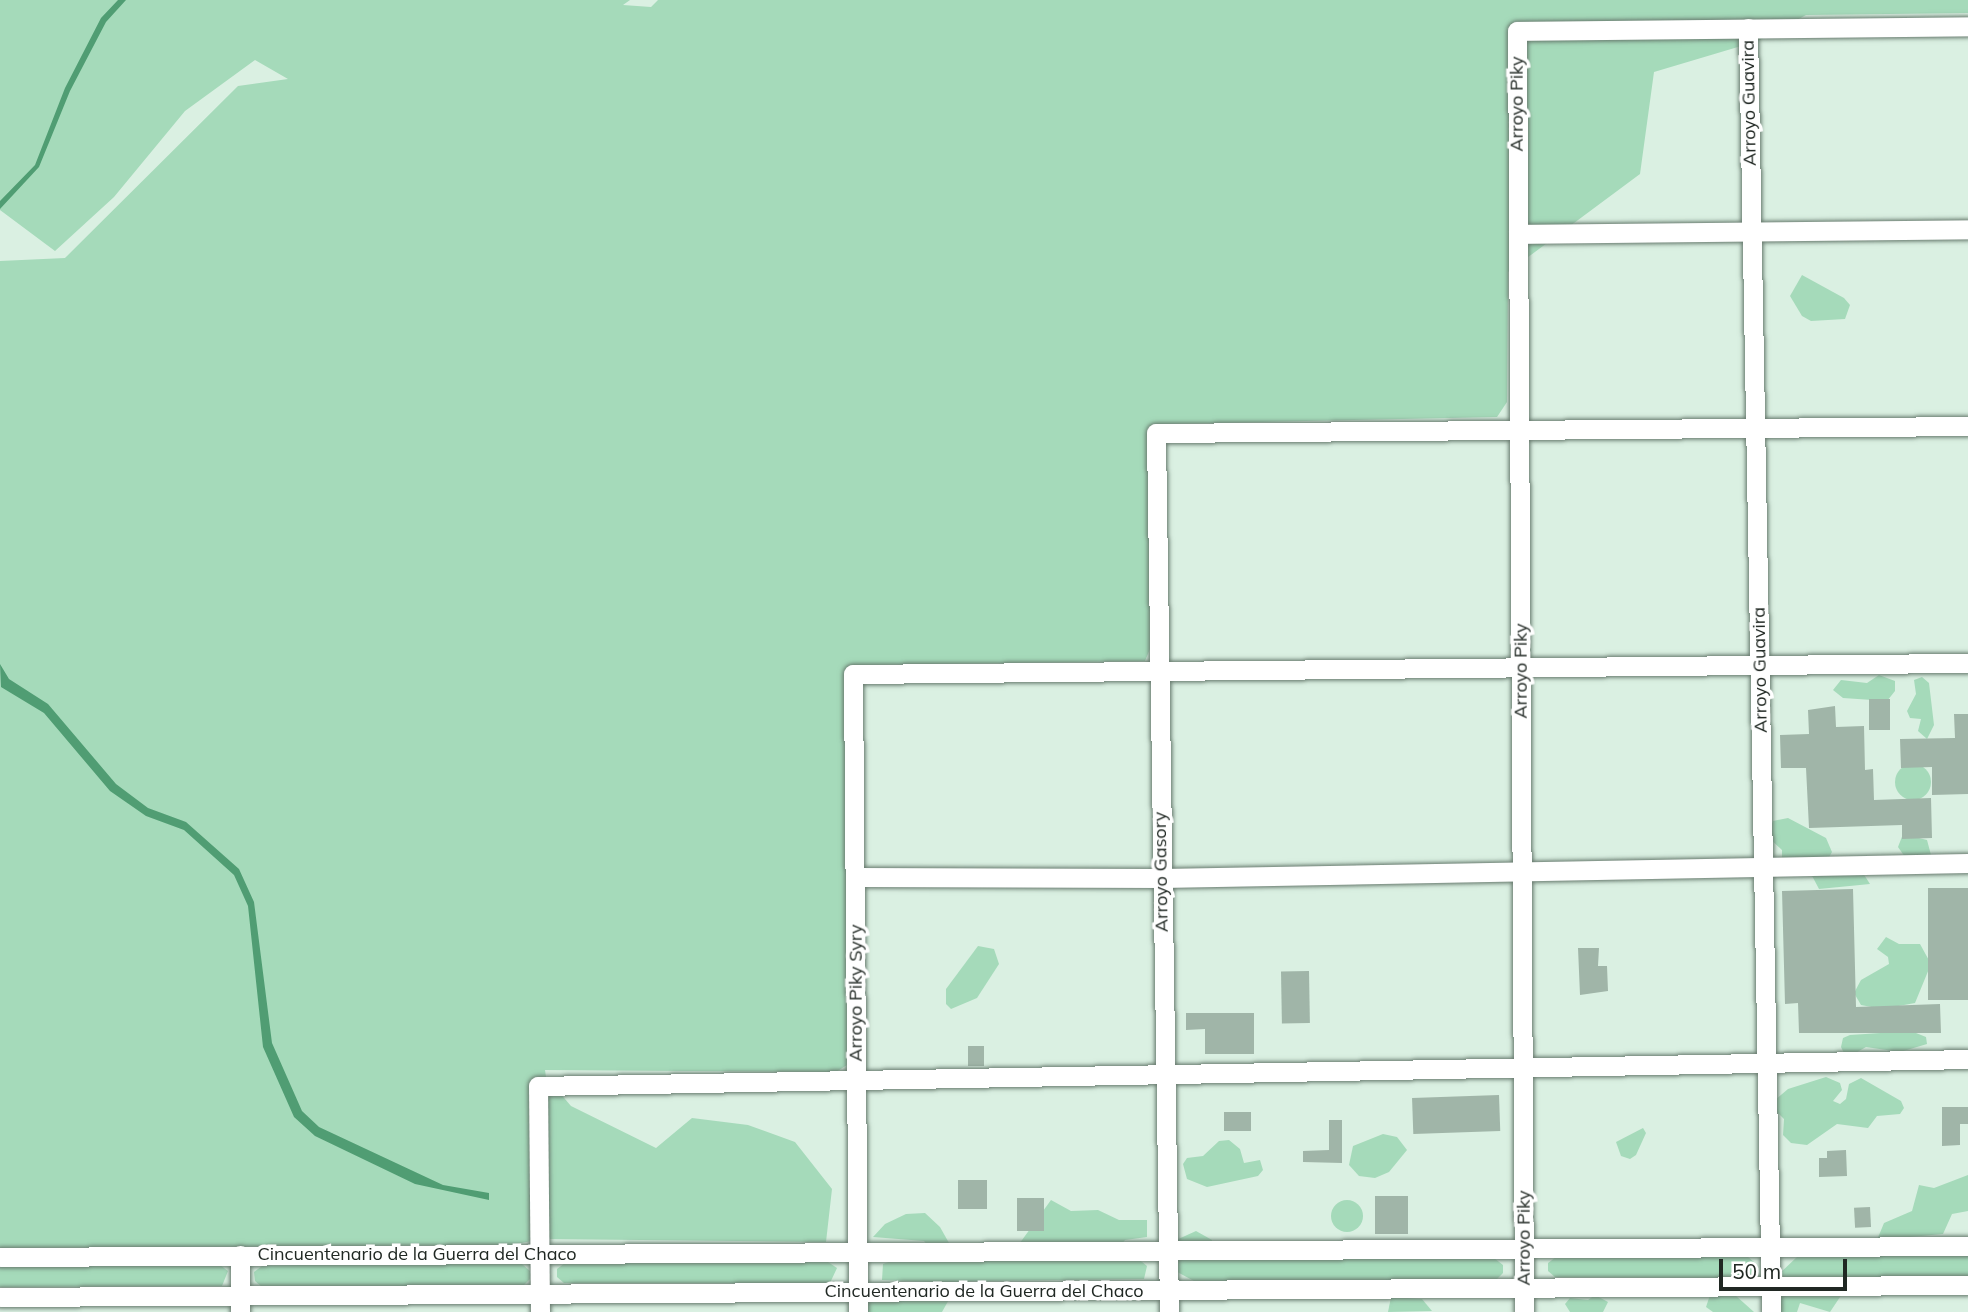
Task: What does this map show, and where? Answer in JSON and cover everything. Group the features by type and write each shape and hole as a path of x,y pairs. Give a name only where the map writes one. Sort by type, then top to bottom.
{"street":[{"path":"1748,28 1968,26"},
{"name":"Arroyo Piky","path":"1524,1312 1517,31 1748,28"},
{"name":"Arroyo Guavira","path":"1748,28 1771,1312"},
{"path":"1518,234 1968,229"},
{"path":"1519,430 1968,426"},
{"name":"Arroyo Gasory","path":"1169,1312 1157,671 1156,433 1519,430"},
{"path":"1157,671 1968,663"},
{"name":"Arroyo Piky Syry","path":"858,1312 853,674 1157,671"},
{"path":"855,877 1161,878 1968,863"},
{"path":"540,1303 538,1086 1968,1059"},
{"name":"Cincuentenario de la Guerra del Chaco","path":"0,1256 1968,1246"},
{"path":"240,1255 240,1304"},
{"name":"Cincuentenario de la Guerra del Chaco","path":"0,1297 240,1304 540,1303 858,1292 1968,1285"}],"shaded area":[{"path":"0,0 630,0 623,5 651,7 658,0 1968,0 1968,13 1806,15 1758,41 1654,72 1640,174 1508,272 1507,402 1497,417 1161,424 1150,649 1145,661 859,665 847,1065 836,1072 545,1070 546,1077 571,1106 656,1148 692,1118 748,1125 795,1142 832,1189 826,1242 542,1239 511,1245 0,1248 0,261 65,258 238,86 288,79 255,60 185,111 114,197 55,251 0,210"},
{"path":"118,0 126,0 106,22 70,91 39,167 0,209 0,201 35,165 65,88 101,18"},
{"path":"1802,275 1844,298 1850,305 1845,319 1811,321 1802,316 1790,296"},
{"path":"0,664 9,679 48,704 116,784 148,808 186,822 239,869 254,902 272,1043 302,1111 319,1127 443,1185 489,1193 489,1200 415,1184 315,1136 294,1117 263,1047 248,906 234,875 184,830 146,816 110,791 44,713 1,687"},
{"path":"1879,675 1895,681 1895,691 1887,701 1843,698 1833,690 1841,680 1867,683"},
{"path":"1922,677 1929,683 1934,725 1927,739 1918,731 1921,719 1910,718 1907,711 1916,694 1914,680"},
{"path":"1913,764 1926,769 1931,782 1926,795 1913,800 1900,795 1895,782 1900,769"},
{"path":"1788,818 1826,838 1832,852 1828,859 1861,870 1870,884 1819,889 1809,870 1782,859 1782,850 1767,836 1773,821"},
{"path":"1903,834 1927,840 1931,855 1905,857 1898,847"},
{"path":"1886,937 1899,944 1920,944 1931,964 1915,1003 1882,1009 1861,1005 1854,993 1861,980 1889,964 1888,957 1877,949"},
{"path":"978,946 994,949 999,964 977,998 951,1009 946,1004 946,989"},
{"path":"1911,1031 1926,1037 1927,1044 1900,1052 1866,1047 1852,1055 1845,1055 1841,1047 1843,1038 1850,1035"},
{"path":"1826,1077 1840,1083 1842,1090 1833,1101 1840,1104 1846,1099 1849,1084 1861,1078 1901,1101 1904,1108 1900,1114 1877,1116 1868,1128 1837,1124 1807,1145 1791,1143 1783,1135 1784,1119 1773,1108 1775,1100 1788,1089"},
{"path":"1643,1128 1646,1133 1636,1155 1630,1159 1621,1156 1616,1142"},
{"path":"1383,1134 1397,1137 1407,1150 1389,1172 1375,1178 1359,1176 1349,1165 1353,1146"},
{"path":"1229,1140 1240,1149 1244,1163 1260,1160 1263,1170 1258,1176 1207,1187 1187,1179 1183,1164 1187,1158 1203,1156 1219,1141"},
{"path":"1968,1175 1968,1211 1952,1214 1943,1234 1877,1240 1884,1223 1912,1211 1919,1185 1934,1188"},
{"path":"1051,1200 1071,1211 1098,1210 1119,1220 1147,1220 1147,1237 1125,1240 1121,1245 1147,1266 1144,1279 970,1281 956,1287 942,1312 859,1312 869,1300 934,1282 882,1280 883,1264 929,1247 924,1241 873,1237 885,1224 906,1214 925,1213 940,1227 949,1243 1017,1247"},
{"path":"1347,1200 1358,1205 1363,1216 1358,1227 1347,1232 1336,1227 1331,1216 1336,1205"},
{"path":"1196,1231 1212,1240 1212,1260 1494,1258 1503,1265 1503,1273 1496,1280 1194,1281 1168,1267 1174,1241"},
{"path":"1968,1255 1968,1276 1844,1291 1830,1312 1800,1303 1797,1312 1769,1312 1777,1276 1798,1256"},
{"path":"1747,1256 1755,1263 1749,1278 1555,1277 1548,1271 1548,1263 1556,1257"},
{"path":"414,1262 522,1264 530,1271 530,1279 523,1286 262,1287 255,1281 254,1272 262,1266"},
{"path":"828,1262 837,1268 830,1283 564,1283 557,1277 557,1269 565,1263"},
{"path":"220,1265 228,1271 222,1286 0,1287 0,1267"},
{"path":"1595,1295 1608,1302 1603,1312 1570,1312 1565,1304 1570,1298 1588,1300"},
{"path":"1710,1295 1735,1295 1754,1312 1713,1312 1706,1307"},
{"path":"1391,1297 1422,1299 1432,1311 1388,1312"}],"building":[{"path":"1869,699 1890,699 1890,730 1869,730"},
{"path":"1835,706 1836,727 1864,726 1865,770 1873,769 1874,800 1931,798 1932,838 1902,839 1902,825 1809,828 1806,768 1781,768 1780,735 1809,734 1808,710"},
{"path":"1954,714 1968,714 1968,794 1932,795 1932,767 1901,768 1900,739 1955,738"},
{"path":"1928,888 1968,888 1968,1000 1928,1000"},
{"path":"1853,889 1856,1007 1940,1004 1941,1033 1799,1033 1798,1003 1785,1004 1782,891"},
{"path":"1578,948 1599,948 1598,966 1607,966 1608,991 1580,995"},
{"path":"1281,971 1309,971 1310,1023 1282,1023"},
{"path":"1186,1013 1254,1013 1254,1054 1205,1054 1205,1029 1186,1030"},
{"path":"968,1046 984,1046 984,1066 968,1066"},
{"path":"1499,1095 1500,1131 1413,1134 1412,1098"},
{"path":"1942,1107 1968,1107 1968,1124 1960,1124 1960,1145 1942,1146"},
{"path":"1224,1112 1251,1112 1251,1131 1224,1131"},
{"path":"1329,1120 1342,1120 1342,1163 1303,1162 1303,1151 1329,1150"},
{"path":"1846,1150 1847,1176 1819,1177 1819,1158 1827,1158 1827,1151"},
{"path":"958,1180 987,1180 987,1209 958,1209"},
{"path":"1375,1196 1408,1196 1408,1234 1375,1234"},
{"path":"1017,1198 1044,1198 1044,1231 1017,1231"},
{"path":"1870,1207 1871,1227 1855,1228 1854,1208"}]}
